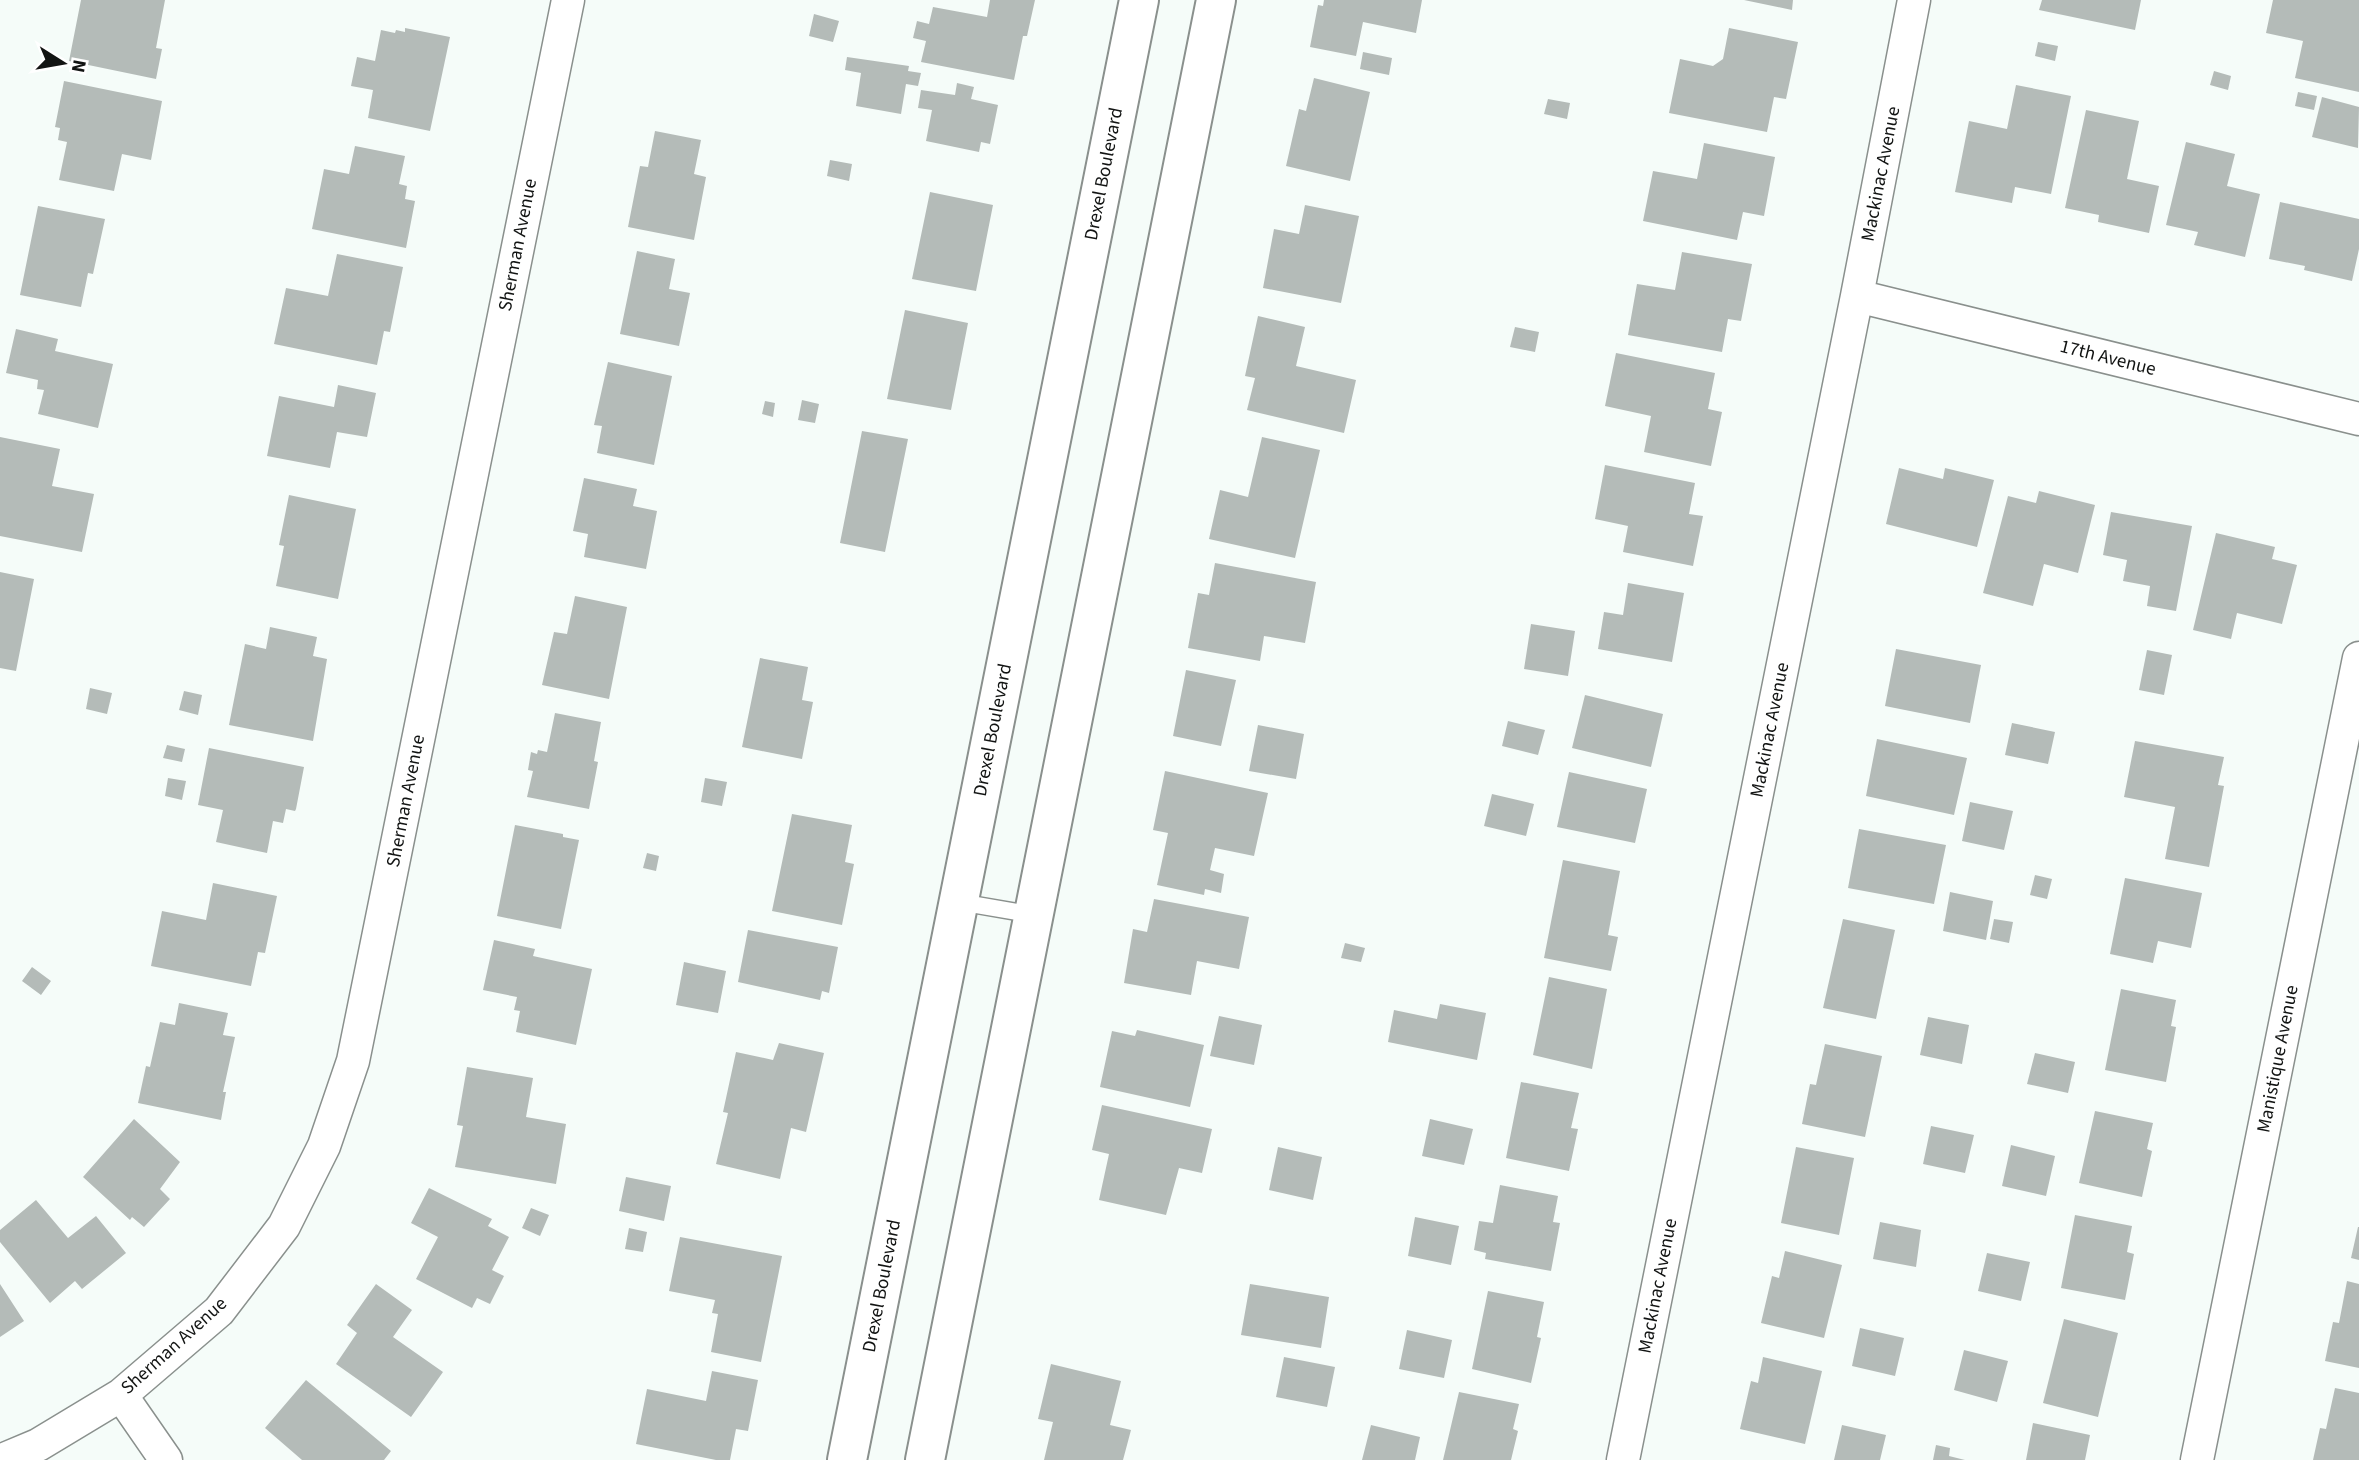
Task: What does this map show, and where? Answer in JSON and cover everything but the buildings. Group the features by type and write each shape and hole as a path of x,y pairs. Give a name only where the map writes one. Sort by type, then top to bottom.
{"street":[{"name":"Sherman Avenue","path":"2,1460 38,1445 121,1395 219,1311 284,1226 324,1146 353,1061 568,0"},
{"name":"Drexel Boulevard","path":"848,1460 1139,0"},
{"path":"925,1460 1216,0"},
{"name":"Mackinac Avenue","path":"1623,1460 1914,0"},
{"name":"17th Avenue","path":"1857,296 2359,419"},
{"name":"Manistique Avenue","path":"2197,1460 2359,658"},
{"path":"121,1395 166,1460"}],"lane":[{"path":"959,902 1034,915"}]}
